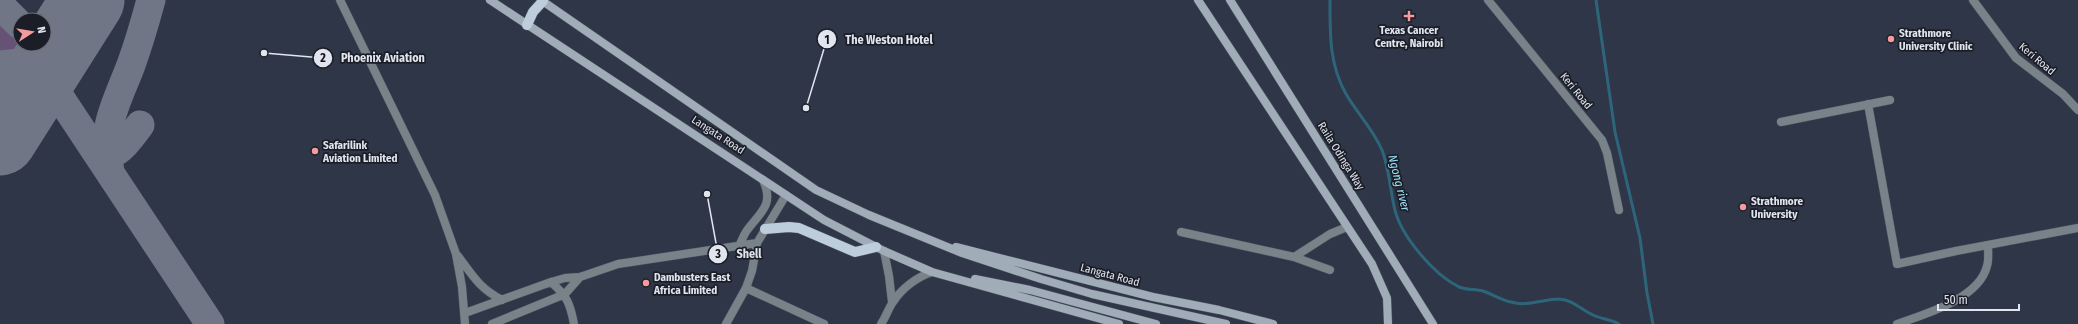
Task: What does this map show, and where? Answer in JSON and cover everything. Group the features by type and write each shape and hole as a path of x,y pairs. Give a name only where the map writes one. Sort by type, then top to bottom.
{"main road":[{"name":"Langata Road","path":"490,0 703,138 824,220 880,249 936,274 1119,324"},
{"path":"1198,0 1372,264 1387,298 1388,324"},
{"name":"Raila Odinga Way","path":"1230,0 1433,324"},
{"name":"Langata Road","path":"542,1 816,190 869,215 970,256 1092,294 1226,324"},
{"path":"527,25 533,12 542,1"},
{"path":"764,229 781,227 799,228 855,252 880,249"},
{"name":"Langata Road","path":"942,244 979,251 1154,297 1219,310 1273,324"},
{"name":"Langata Road","path":"936,274 952,274 1030,290 1156,324"}],"street":[{"path":"340,0 435,195 456,254 465,313 465,324"},
{"name":"Keri Road","path":"1488,0 1602,140 1607,153 1619,210"},
{"name":"Keri Road","path":"1973,0 2016,58 2063,94 2078,110"},
{"path":"1781,122 1890,100"},
{"path":"1868,104 1897,264 2078,228"},
{"path":"739,246 747,230 767,204 768,197 763,180"},
{"path":"726,324 746,288 752,271 757,243 764,229 786,195"},
{"path":"1294,257 1330,234 1347,227"},
{"path":"1181,232 1294,257 1330,270"},
{"path":"465,313 551,282 565,278 580,277 618,264 757,243"},
{"path":"1898,324 1942,308 1973,287 1982,279 1988,266 1988,245"},
{"path":"880,249 892,302"},
{"path":"456,254 480,286 488,293 502,300"},
{"path":"881,324 892,302 916,280 921,276 936,274"},
{"path":"492,324 565,294 580,277"},
{"path":"551,282 565,294 571,308 574,324"},
{"path":"746,288 824,324"}],"shaded area":[{"path":"0,20 12,36 12,52 18,52 19,56 13,71 0,92"}],"waterway":[{"name":"Ngong river","path":"1330,0 1333,60 1340,83 1382,150 1388,171 1397,217 1410,241 1428,263 1449,281 1462,288 1483,291 1504,300 1523,304 1553,299 1564,300 1594,316 1619,324"},
{"path":"1596,0 1615,132 1640,238 1647,293 1653,324"}],"taxiway":[{"path":"110,171 107,156 107,142 112,116 134,57 151,0"},
{"path":"0,5 12,17"},
{"path":"24,100 36,61 37,52"},
{"path":"0,65 36,61"},
{"path":"24,100 37,93 46,91 50,91 59,96 210,324"},
{"path":"95,148 102,153 108,154 115,152 126,143 140,125"}],"runway":[{"path":"0,139 88,0"}],"place":[{"name":"Texas Cancer Centre, Nairobi","path":"1409,16"},
{"name":"Strathmore University Clinic","path":"1891,39"},
{"name":"Phoenix Aviation","path":"264,53"},
{"name":"The Weston Hotel","path":"806,108"},
{"name":"Safarilink Aviation Limited","path":"315,151"},
{"name":"Shell","path":"707,194"},
{"name":"Strathmore University","path":"1743,207"},
{"name":"Dambusters East Africa Limited","path":"646,283"}]}
